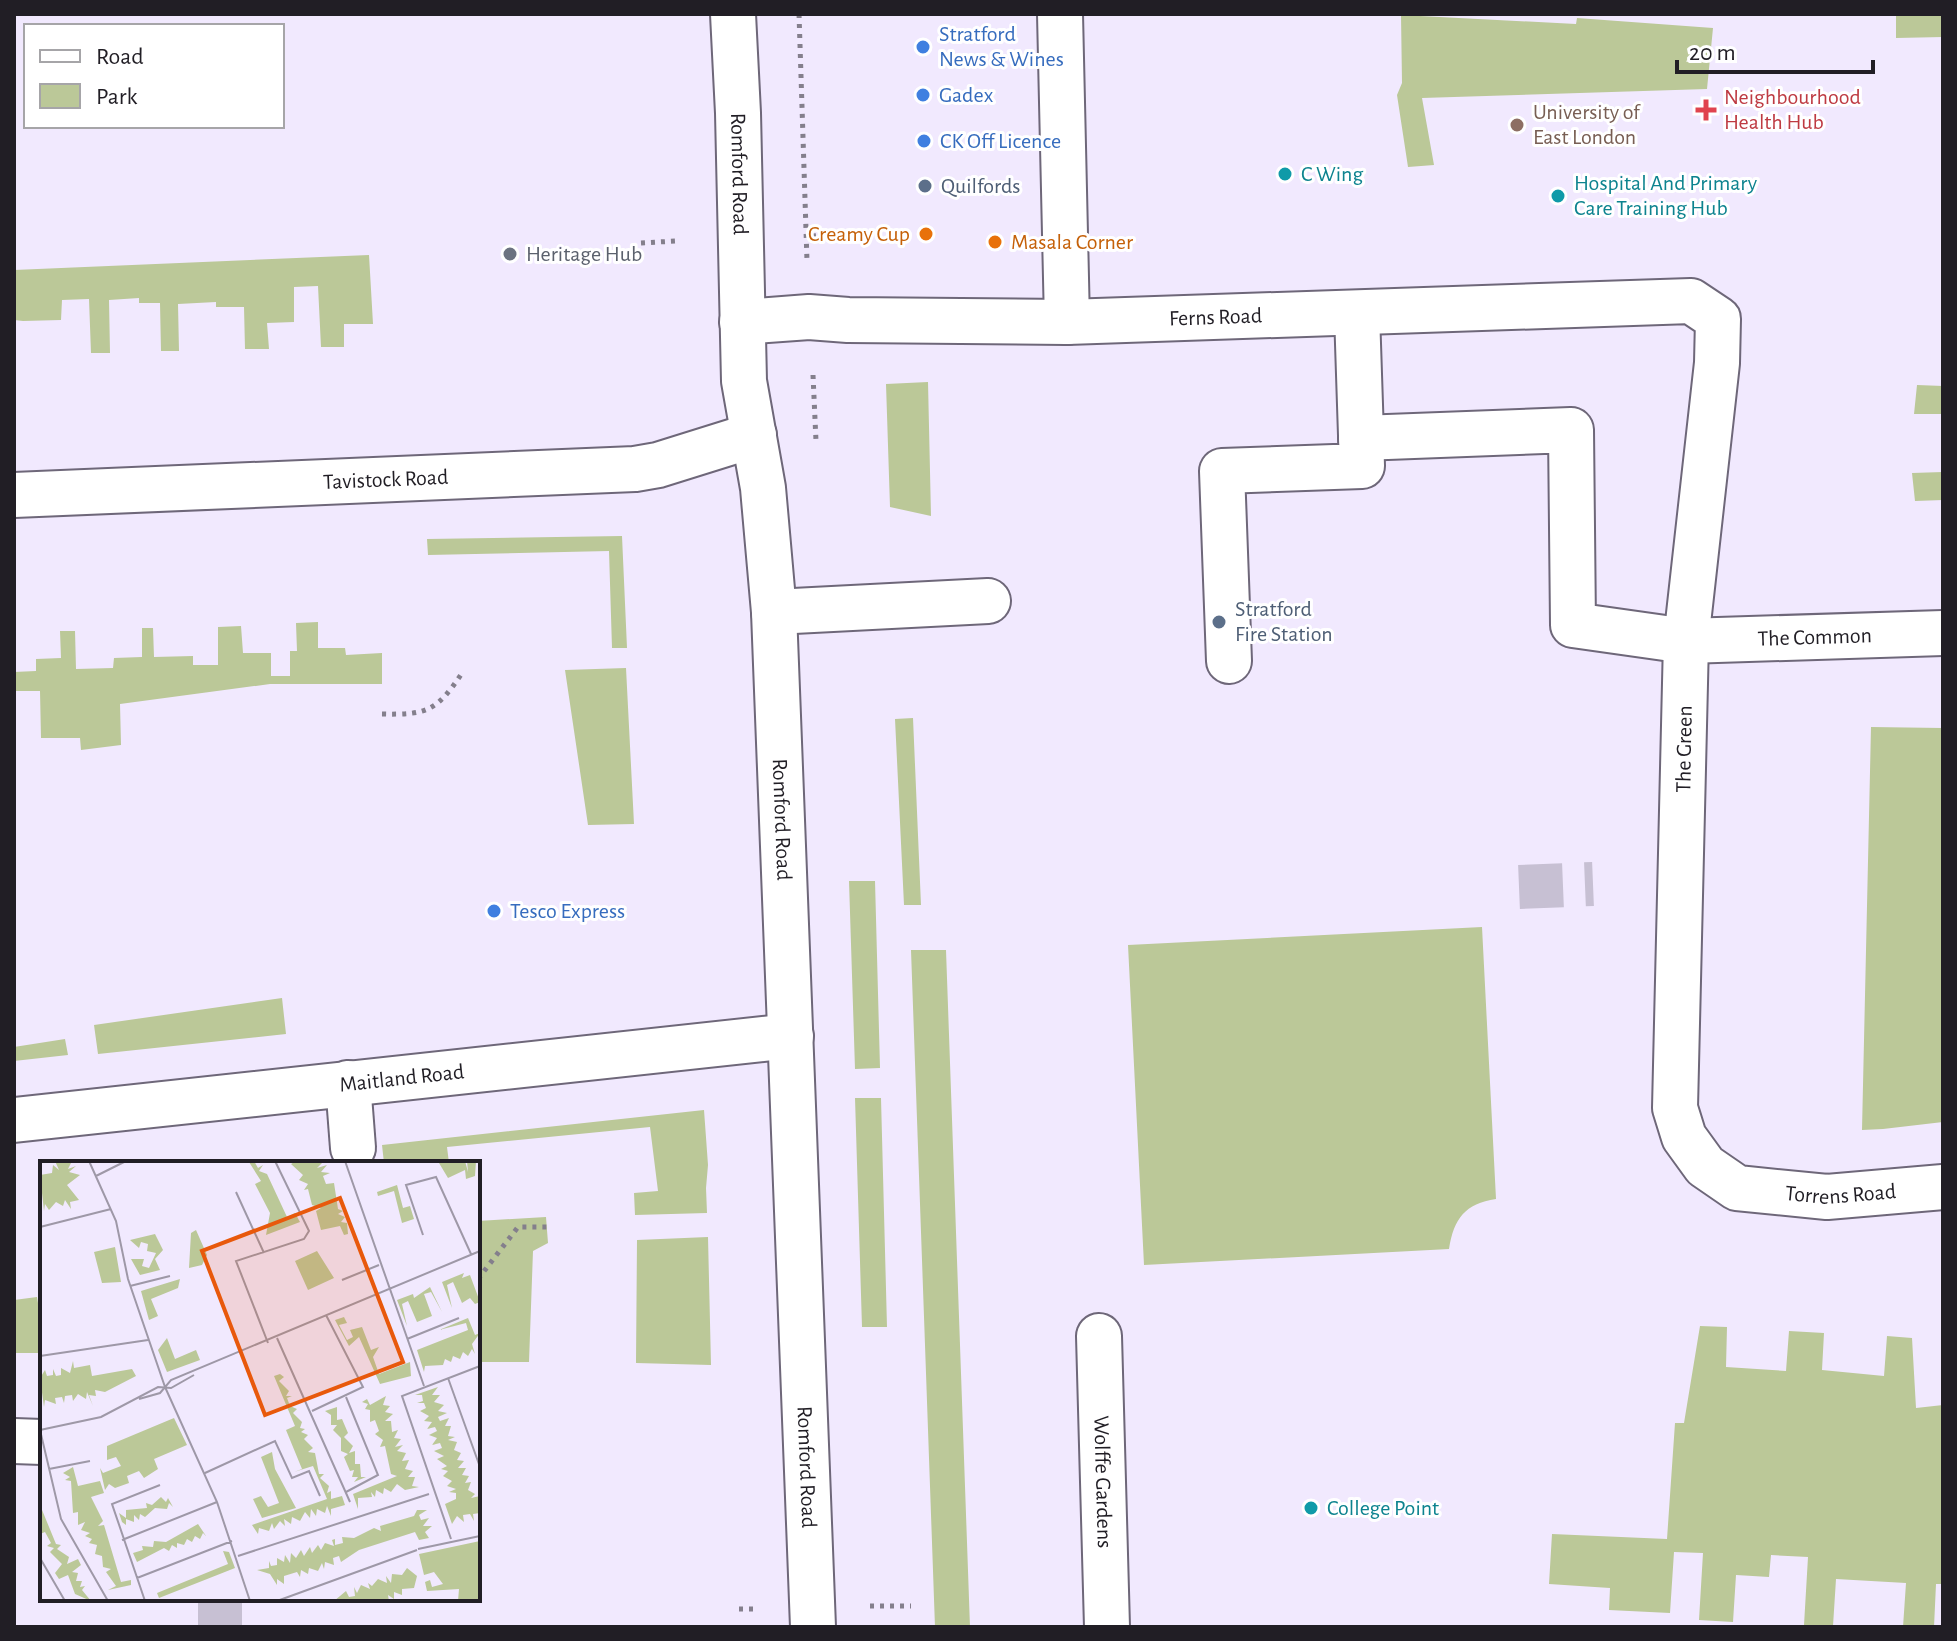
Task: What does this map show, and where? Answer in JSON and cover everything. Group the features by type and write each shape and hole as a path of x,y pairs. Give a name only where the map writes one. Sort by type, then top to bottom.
{"street":[{"name":"Romford Road","path":"733,14 744,381 763,488 774,612 813,1627"},
{"path":"1060,14 1067,322"},
{"name":"Ferns Road","path":"742,322 809,317 1067,322 1691,301"},
{"name":"The Green","path":"1691,301 1718,319 1717,363 1686,641 1675,1108 1684,1137 1705,1166 1737,1188"},
{"path":"1229,661 1222,471 1362,466 1357,313"},
{"name":"The Common","path":"1361,438 1571,430 1573,625 1686,641 1943,633"},
{"name":"Tavistock Road","path":"14,495 635,469 658,465 754,435"},
{"path":"774,612 988,601"},
{"name":"Maitland Road","path":"14,1120 791,1036"},
{"path":"348,1083 353,1148"},
{"name":"Torrens Road","path":"1737,1188 1827,1197 1943,1187"},
{"name":"Wolffe Gardens","path":"1099,1336 1107,1627"},
{"path":"14,1441 40,1442"}],"path":[{"path":"799,14 807,264"},
{"path":"812,236 841,234"},
{"path":"641,243 676,241"},
{"path":"814,378 816,453"},
{"path":"382,714 411,715 434,707 448,695 462,673"},
{"path":"480,1276 518,1227 547,1227"},
{"path":"865,1607 911,1606"},
{"path":"739,1609 753,1609"}],"green space":[{"path":"1896,14 1943,14 1943,37 1896,38"},
{"path":"1401,15 1576,24 1577,18 1713,28 1707,89 1422,98 1434,165 1408,167 1397,95 1402,83"},
{"path":"369,255 373,324 344,324 344,347 321,347 318,286 294,287 294,322 267,323 269,349 245,349 244,307 216,307 216,302 178,304 179,351 161,351 160,303 139,303 139,298 109,300 110,353 91,353 89,299 62,300 61,320 14,320 14,270"},
{"path":"928,382 931,516 890,507 886,384"},
{"path":"1917,385 1943,386 1943,414 1914,414"},
{"path":"1943,472 1943,500 1915,501 1912,473"},
{"path":"622,536 627,648 612,648 609,551 428,555 427,539"},
{"path":"318,622 318,648 345,648 346,655 382,653 382,684 270,684 120,704 121,745 81,750 80,738 41,738 40,691 14,691 14,672 36,671 36,659 61,658 60,631 75,631 76,669 113,668 114,658 142,657 142,628 153,628 154,657 193,656 193,665 218,665 218,627 241,626 243,653 271,653 271,676 290,676 290,651 297,651 296,623"},
{"path":"626,668 634,824 588,825 565,670"},
{"path":"913,718 921,905 904,905 895,719"},
{"path":"1871,727 1943,728 1943,1122 1862,1130"},
{"path":"849,881 875,881 880,1068 855,1069"},
{"path":"1482,927 1496,1199 1476,1205 1463,1214 1454,1229 1449,1249 1144,1265 1128,945"},
{"path":"911,950 946,950 970,1627 935,1627"},
{"path":"282,998 286,1034 98,1054 94,1025"},
{"path":"65,1039 68,1055 14,1061 14,1047"},
{"path":"855,1098 881,1098 887,1327 862,1327"},
{"path":"704,1110 707,1213 635,1215 634,1193 658,1191 650,1127 447,1147 449,1161 384,1161 382,1145"},
{"path":"546,1217 548,1243 533,1251 529,1362 480,1362 480,1221"},
{"path":"708,1237 711,1365 636,1363 637,1240"},
{"path":"37,1297 40,1353 14,1353 14,1300"},
{"path":"1700,1326 1727,1327 1726,1367 1786,1371 1789,1331 1824,1333 1822,1370 1884,1376 1887,1336 1912,1338 1916,1408 1943,1405 1943,1584 1936,1584 1934,1627 1903,1627 1906,1583 1836,1579 1833,1626 1804,1625 1808,1557 1771,1555 1769,1577 1736,1575 1733,1622 1699,1620 1703,1553 1674,1552 1670,1613 1609,1610 1610,1588 1549,1584 1552,1534 1667,1539 1675,1423 1684,1423"}],"tunnel":[{"path":"1519,887 1593,884"},
{"path":"220,1601 220,1627"}],"place":[{"name":"Stratford News & Wines","path":"923,47"},
{"name":"Gadex","path":"923,95"},
{"name":"Neighbourhood Health Hub","path":"1706,110"},
{"name":"University of East London","path":"1517,125"},
{"name":"CK Off Licence","path":"924,141"},
{"name":"C Wing","path":"1285,174"},
{"name":"Quilfords","path":"925,186"},
{"name":"Hospital And Primary Care Training Hub","path":"1558,196"},
{"name":"Creamy Cup","path":"926,234"},
{"name":"Masala Corner","path":"995,242"},
{"name":"Heritage Hub","path":"510,254"},
{"name":"Stratford Fire Station","path":"1219,622"},
{"name":"Tesco Express","path":"494,911"},
{"name":"College Point","path":"1311,1508"}]}
